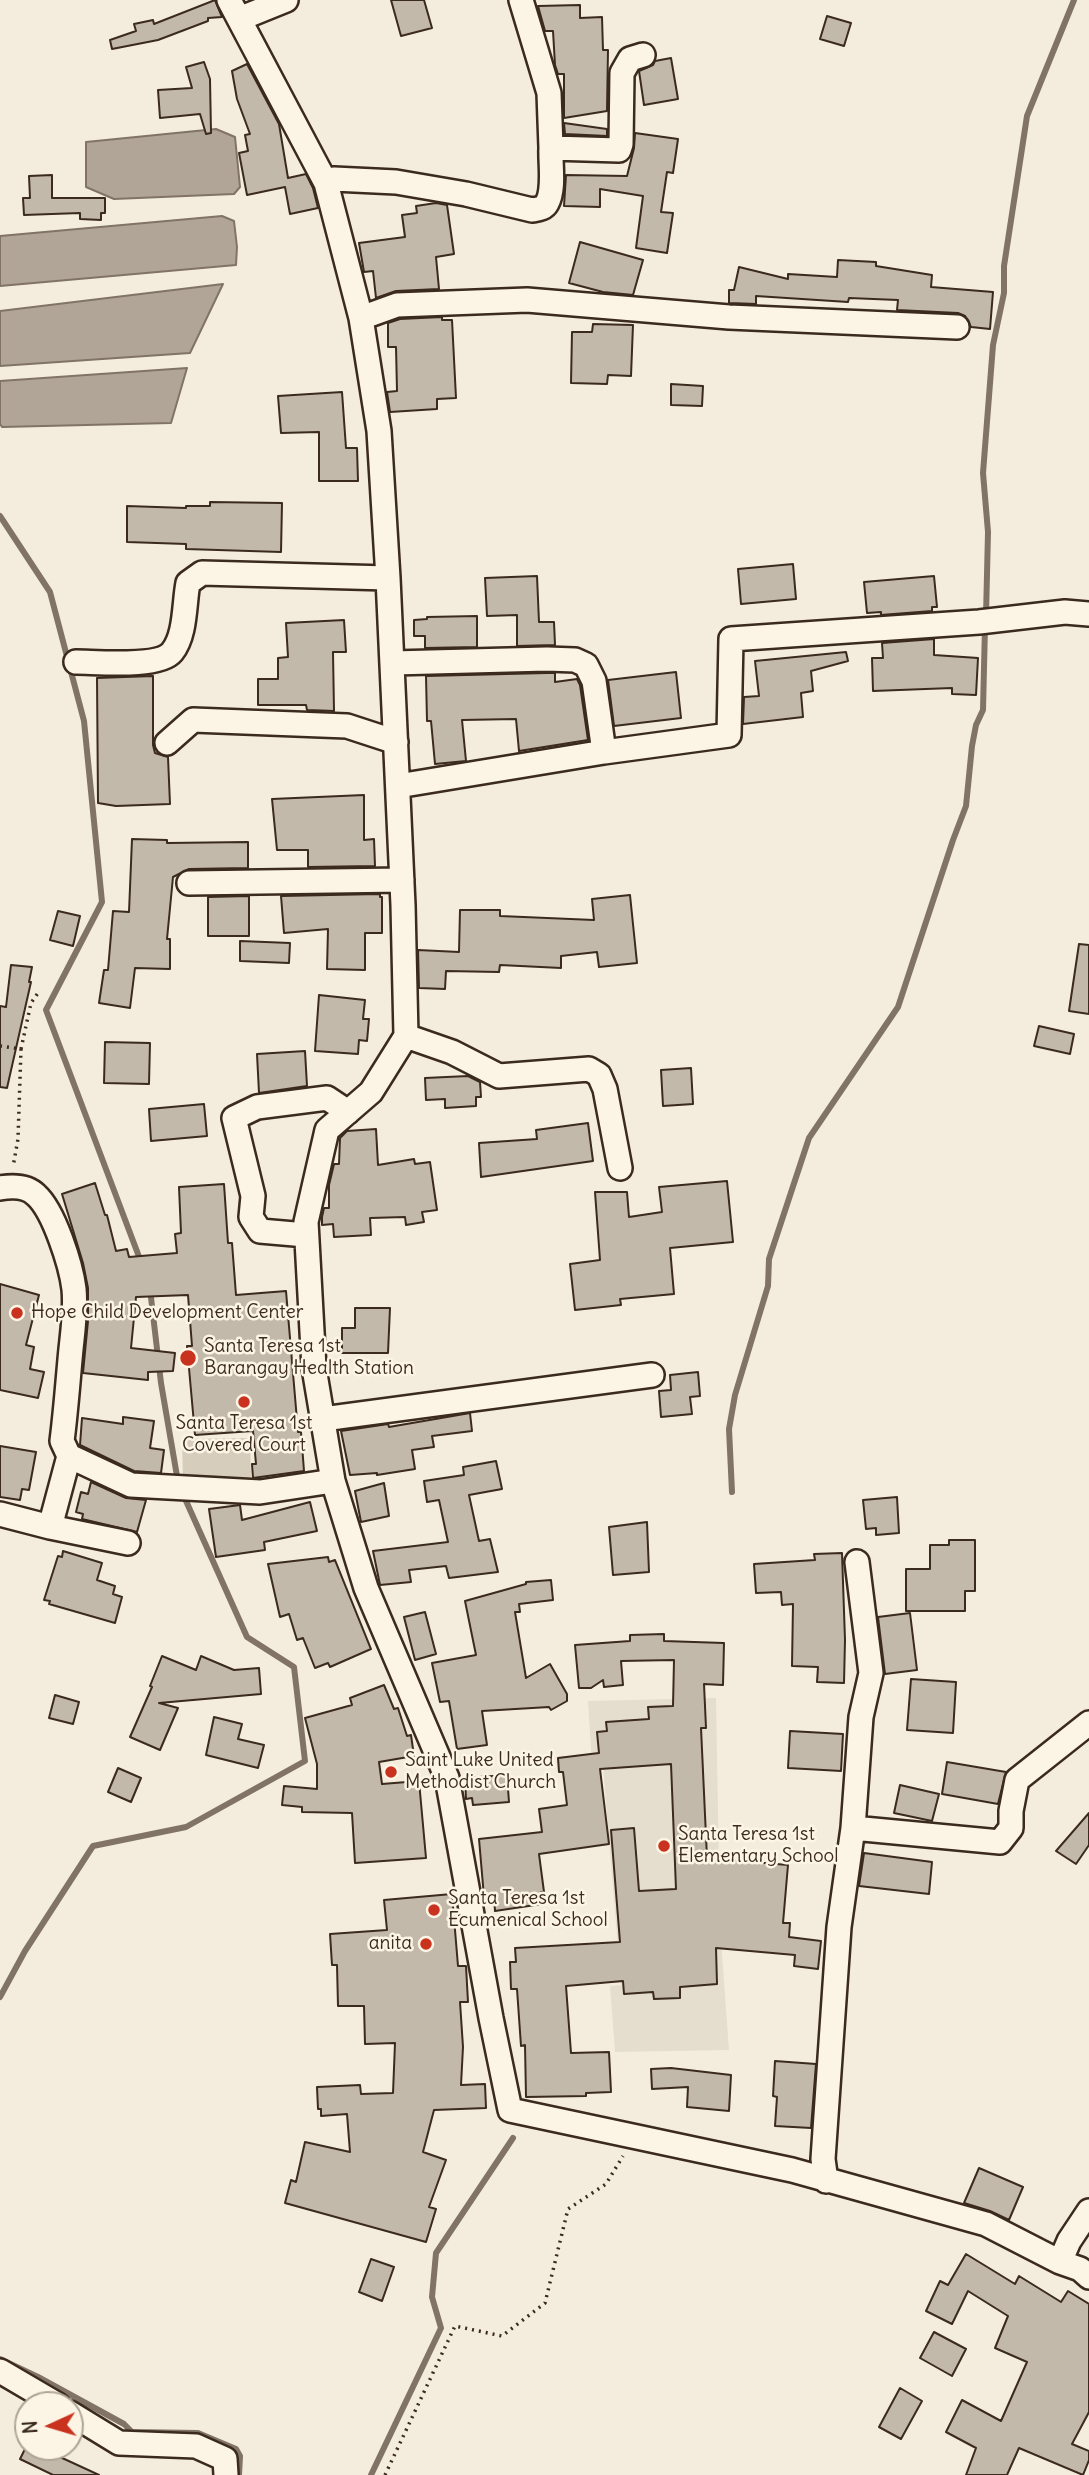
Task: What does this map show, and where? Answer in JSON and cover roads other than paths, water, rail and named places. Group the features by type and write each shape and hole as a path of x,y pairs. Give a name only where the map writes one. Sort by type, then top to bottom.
{"street":[{"path":"286,0 234,9 326,183 361,318 379,431 393,663 406,1035 371,1092 327,1130 306,1222 314,1368 333,1481 366,1588 447,1778 510,2110 792,2170 986,2224 1060,2263 1080,2269 1089,2277"},
{"path":"326,183 334,179 396,182 466,194 532,210 542,208 548,202 551,148 549,93 521,0"},
{"path":"551,148 619,150 622,74 630,59 643,55"},
{"path":"361,318 397,305 527,300 729,317 957,327"},
{"path":"76,662 157,661 172,652 181,632 188,583 202,573 388,578"},
{"path":"398,786 604,752 729,735 731,639 1065,612 1089,614"},
{"path":"393,663 547,659 575,660 586,664 594,681 604,752"},
{"path":"167,743 193,720 347,726 396,742"},
{"path":"189,883 402,880"},
{"path":"406,1035 452,1052 499,1076 589,1069 599,1075 605,1089 620,1168"},
{"path":"306,1235 260,1231 251,1217 253,1196 234,1118 257,1107 327,1098 348,1112"},
{"path":"5,1187 35,1194 47,1210 61,1241 74,1289 74,1320 62,1441 68,1456 50,1527"},
{"path":"323,1419 652,1375"},
{"path":"68,1456 131,1485 260,1492 333,1481"},
{"path":"0,1514 128,1544"},
{"path":"826,2181 823,2160 839,1927 853,1828 861,1717 871,1673 857,1562"},
{"path":"853,1828 1000,1842 1011,1828 1011,1811 1017,1780 1089,1723"},
{"path":"1060,2263 1069,2241 1089,2211"},
{"path":"0,2371 34,2391"},
{"path":"84,2422 119,2443 196,2446 225,2459 226,2475"}],"waterway":[{"path":"986,616 988,532 983,473 993,345 1004,293 1004,266 1027,116 1074,0"},
{"path":"0,516 50,592 84,721 102,902 46,1010 141,1262"},
{"path":"732,1492 729,1429 735,1395 768,1286 769,1259 809,1138 898,1007 966,806 972,746 976,725 983,710 985,626"},
{"path":"150,1289 161,1383 178,1482"},
{"path":"0,1997 25,1951 93,1846 186,1827 305,1761 294,1667 247,1637 182,1492"},
{"path":"371,2475 441,2328 432,2297 436,2253 513,2138"},
{"path":"0,2359 124,2424 132,2432 198,2433 236,2449 240,2456 239,2475"}],"place":[{"name":"Hope Child Development Center","path":"17,1313"},
{"name":"Santa Teresa 1st Barangay Health Station","path":"188,1358"},
{"name":"Santa Teresa 1st Covered Court","path":"244,1402"},
{"name":"Saint Luke United Methodist Church","path":"391,1772"},
{"name":"Santa Teresa 1st Elementary School","path":"664,1846"},
{"name":"Santa Teresa 1st Ecumenical School","path":"434,1910"},
{"name":"anita","path":"426,1944"}]}
